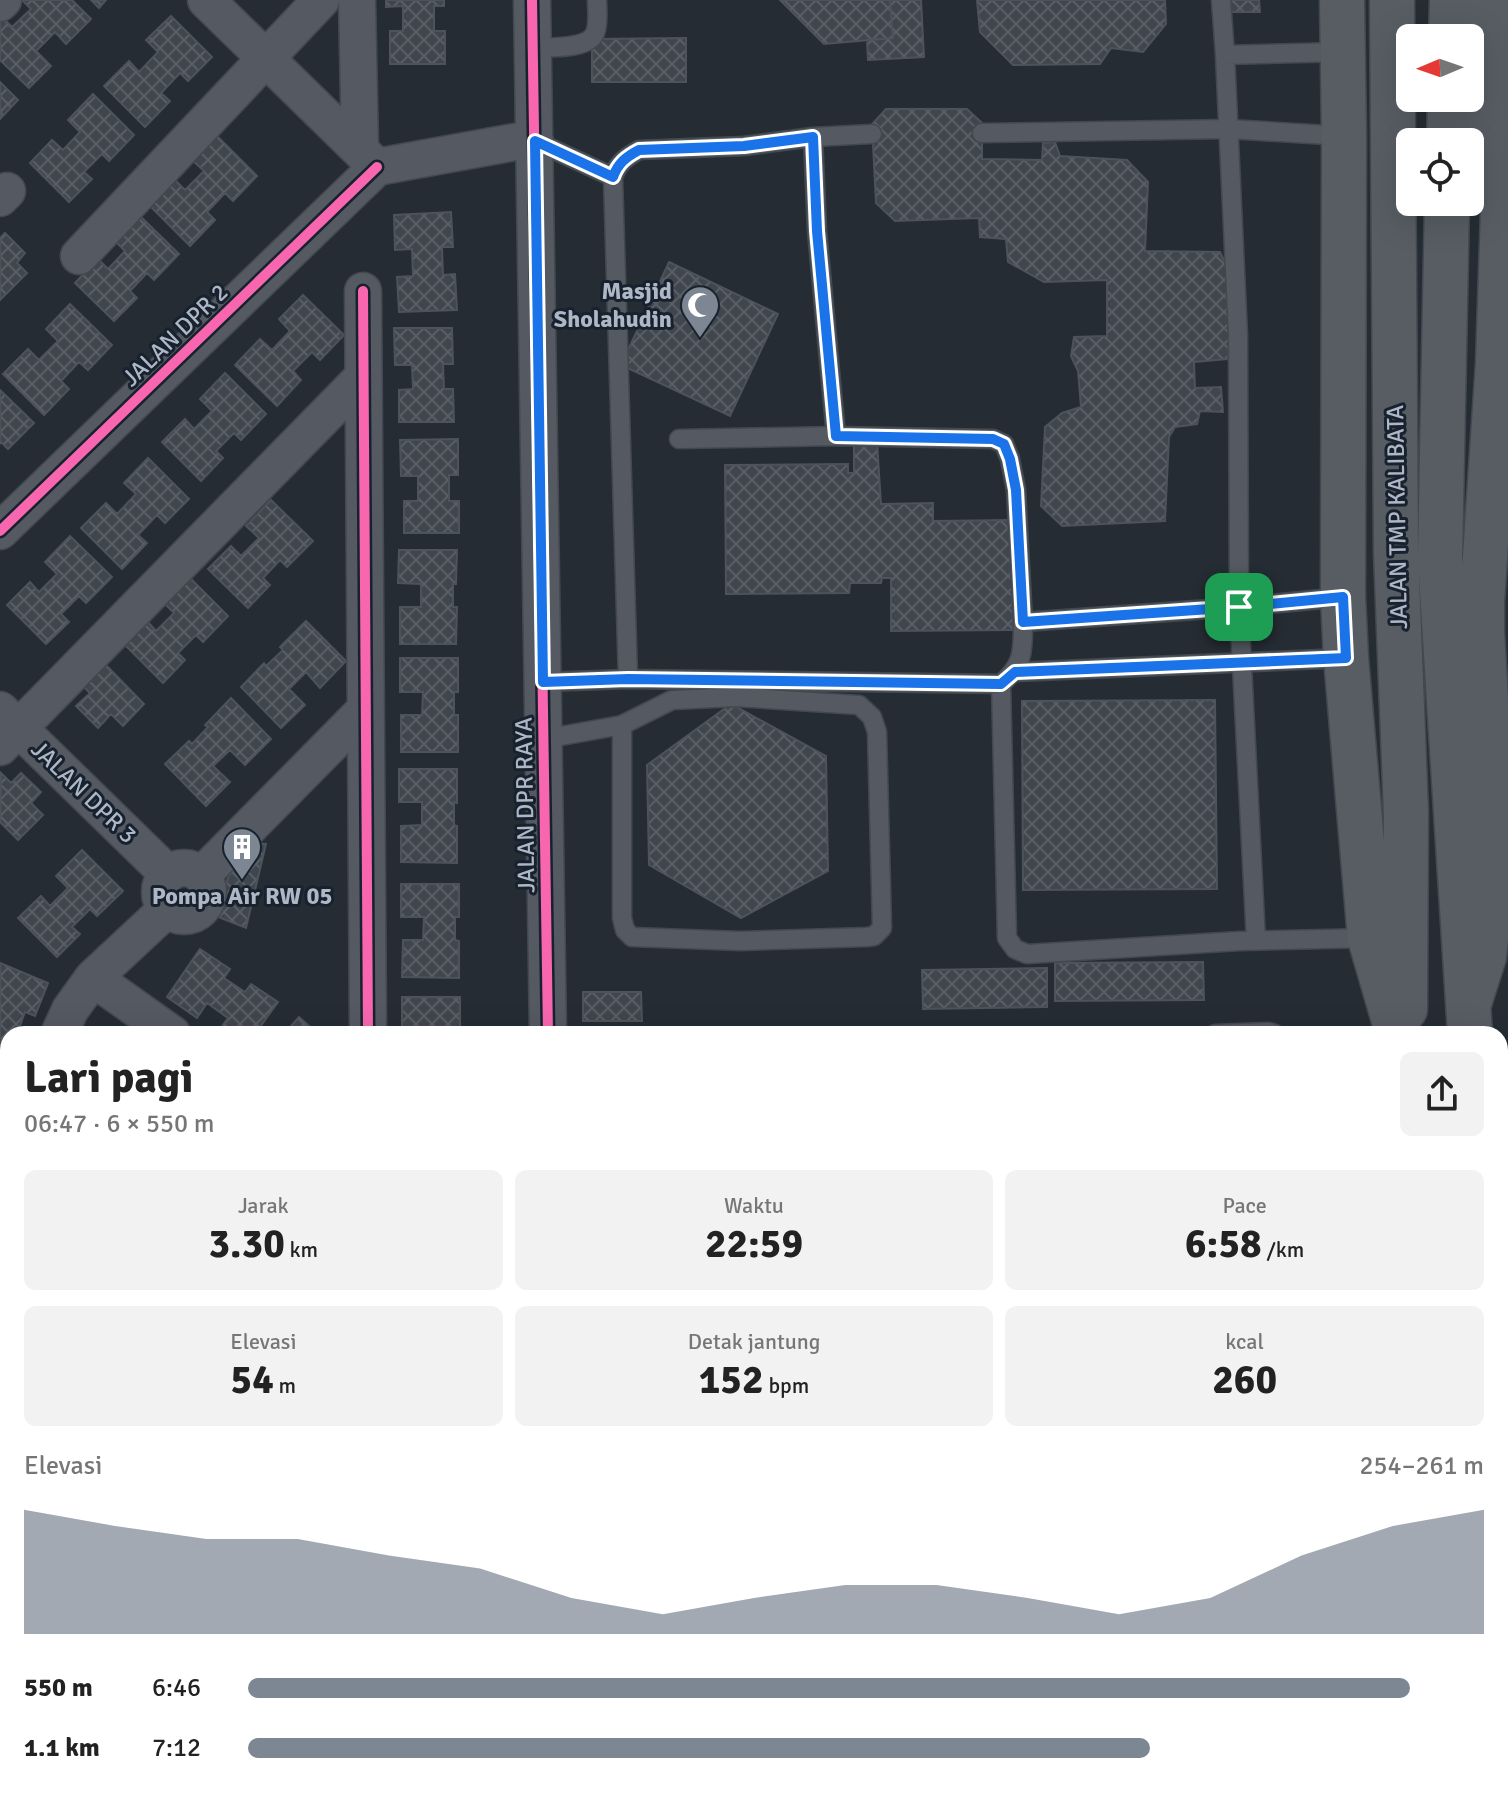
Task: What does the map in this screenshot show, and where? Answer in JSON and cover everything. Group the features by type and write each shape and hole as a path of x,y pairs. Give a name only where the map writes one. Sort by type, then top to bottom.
{"main road":[{"path":"1342,0 1343,597 1346,658 1370,938 1396,1026"},
{"name":"JALAN TMP KALIBATA","path":"1392,0 1396,552 1406,813 1405,1026"},
{"path":"1451,24 1452,0"},
{"path":"1469,1018 1484,956 1495,855 1489,617 1506,143 1495,137 1490,119 1487,0"},
{"name":"JALAN TMP KALIBATA","path":"1447,216 1440,558 1469,1018"}],"street":[{"path":"206,0 369,158"},
{"path":"79,256 321,0"},
{"path":"357,0 369,158"},
{"name":"JALAN DPR RAYA","path":"532,0 548,1026"},
{"path":"369,158 535,141"},
{"name":"JALAN DPR 2","path":"0,531 369,158"},
{"path":"363,291 368,1026"},
{"path":"6,729 363,377"},
{"path":"63,1026 93,978 179,886 365,710"},
{"name":"JALAN DPR 3","path":"6,729 179,886"},
{"path":"93,978 161,1026"}],"lane":[{"path":"533,48 589,42 595,33 597,0"},
{"path":"1221,0 1238,335 1239,607 1256,941"},
{"path":"1225,55 1342,52"},
{"path":"982,133 1229,129 1344,136"},
{"path":"628,679 613,177 617,166 639,150 744,146 813,137 872,134"},
{"path":"813,137 817,231 836,436"},
{"path":"535,141 613,177"},
{"path":"679,439 836,436 993,439 1004,444 1016,490 1023,622 1023,646 1008,678 1007,938 1015,949 1027,954 1370,938"},
{"path":"1023,622 1343,597"},
{"path":"543,682 1008,678 1346,658"},
{"path":"544,739 622,725 672,700 736,697 859,705 872,717 877,732 882,928 874,936 852,938 741,941 632,937 625,930 622,918 622,725"}],"building":[{"path":"22,0 72,0 91,19 66,44 55,32 36,51 51,66 29,88 0,60 0,23 4,19 12,27 31,9"},
{"path":"91,0 106,0 99,8"},
{"path":"386,0 444,0 444,6 434,6 434,31 445,31 445,64 390,64 390,31 403,31 403,6 386,7"},
{"path":"780,0 890,0 893,38 824,44"},
{"path":"890,0 921,0 924,57 868,60 867,40 893,38"},
{"path":"977,0 1165,0 1166,24 1143,52 1111,48 1100,64 1013,65 980,32"},
{"path":"1226,0 1259,0 1260,12 1226,12"},
{"path":"171,16 212,57 188,81 180,73 161,93 170,101 145,127 104,86 129,61 139,72 158,52 146,40"},
{"path":"686,38 686,82 592,82 592,39"},
{"path":"0,82 18,100 0,119"},
{"path":"93,94 134,135 109,161 102,154 84,172 92,179 69,202 30,163 52,140 63,150 80,132 68,120"},
{"path":"886,109 967,109 982,123 982,159 1042,160 1043,143 1055,142 1060,156 1127,160 1148,182 1145,251 1220,252 1230,273 1232,342 1227,359 1194,362 1195,388 1221,387 1223,412 1200,411 1197,424 1175,427 1169,437 1165,521 1062,526 1041,506 1045,427 1062,413 1081,407 1078,371 1071,356 1074,337 1107,336 1107,280 1044,282 1008,262 1006,239 980,237 979,218 895,221 876,203 872,124"},
{"path":"216,135 257,176 233,201 225,193 207,212 215,220 190,246 149,205 174,179 185,190 204,171 192,160"},
{"path":"451,212 453,247 442,247 443,275 455,274 457,310 399,312 397,277 413,276 412,249 395,250 394,215"},
{"path":"138,214 179,254 154,280 147,273 130,291 137,298 114,321 75,283 98,259 108,269 125,251 113,239"},
{"path":"5,233 25,253 17,263 27,273 0,300 0,238"},
{"name":"Masjid Sholahudin","path":"669,262 778,314 730,416 621,365"},
{"path":"303,295 344,335 320,360 312,352 293,371 301,380 277,406 235,365 260,339 272,350 290,331 279,319"},
{"path":"70,304 112,345 88,370 79,362 61,381 69,389 44,415 3,374 28,349 39,360 58,341 46,329"},
{"path":"394,328 452,328 453,364 443,364 444,389 453,389 454,422 399,422 399,390 413,389 412,365 395,365"},
{"path":"225,373 266,414 241,440 234,433 216,451 223,458 201,481 162,442 185,419 194,429 212,411 200,399"},
{"path":"0,390 34,423 8,449 0,444"},
{"path":"458,439 458,475 449,475 449,501 459,501 459,533 404,533 404,501 418,501 418,476 401,476 400,440"},
{"path":"854,441 877,442 881,504 933,503 933,521 1011,520 1013,630 891,631 891,578 882,578 881,583 850,583 849,593 726,594 725,465 848,464 848,473 854,473"},
{"path":"148,458 189,499 165,523 157,515 138,535 147,543 122,569 81,528 106,503 117,514 136,494 124,483"},
{"path":"271,500 313,541 287,567 280,560 263,578 270,585 248,608 208,569 231,546 241,556 259,538 246,526"},
{"path":"70,536 112,577 86,603 79,596 61,614 69,622 46,644 7,605 30,582 39,592 57,574 45,562"},
{"path":"399,550 457,550 456,584 453,584 453,607 457,607 456,644 400,644 400,607 421,607 421,584 398,583"},
{"path":"187,575 228,616 203,642 196,635 178,653 185,660 163,683 124,644 147,621 156,631 174,613 162,601"},
{"path":"306,621 346,661 320,688 306,672 289,689 305,705 281,728 241,687 264,663 266,666 283,650 280,647"},
{"path":"400,658 458,658 454,715 458,715 458,752 401,752 401,715 422,715 423,692 400,692"},
{"path":"103,662 144,704 123,726 111,714 98,728 76,706 90,693 81,684"},
{"path":"231,698 271,739 245,765 230,750 213,766 230,782 206,806 165,764 189,741 192,744"},
{"path":"1215,700 1217,889 1023,890 1022,701"},
{"path":"731,704 826,756 828,871 741,918 649,865 647,765"},
{"path":"399,769 457,769 454,825 457,826 457,863 401,862 401,826 422,825 422,802 399,802"},
{"path":"1,773 11,783 21,773 41,792 31,803 43,815 18,840 0,822"},
{"name":"Pompa Air RW 05","path":"237,842 266,844 246,928 218,917"},
{"path":"82,850 123,891 97,916 90,909 72,927 80,934 57,957 18,918 41,896 50,906 68,888 56,876"},
{"path":"401,884 459,884 455,940 459,941 459,978 402,977 403,940 423,940 424,917 401,917"},
{"path":"200,949 230,969 224,978 245,992 251,984 278,1002 261,1026 222,1026 228,1018 207,1003 197,1018 167,997"},
{"path":"1203,962 1204,1000 1055,1001 1055,963"},
{"path":"0,963 48,983 35,1016 25,1012 20,1026 0,1026"},
{"path":"1047,968 1047,1007 923,1009 922,970"},
{"path":"583,992 641,992 642,1021 583,1021"},
{"path":"402,997 460,997 460,1026 402,1026"},
{"path":"299,1017 309,1026 291,1026"}],"cycle path":[{"path":"532,0 548,1026"},
{"path":"0,531 377,167"},
{"path":"363,291 368,1026"}],"place":[{"name":"Masjid Sholahudin","path":"700,339"},
{"name":"Pompa Air RW 05","path":"242,881"}],"route":[{"path":"813,137 817,231 836,436 993,439 1004,444 1016,490 1023,622 1239,607 1343,597 1346,658 1015,672 1001,684 628,679 543,682 535,141 613,177 617,166 639,150 744,146 813,137"}]}
